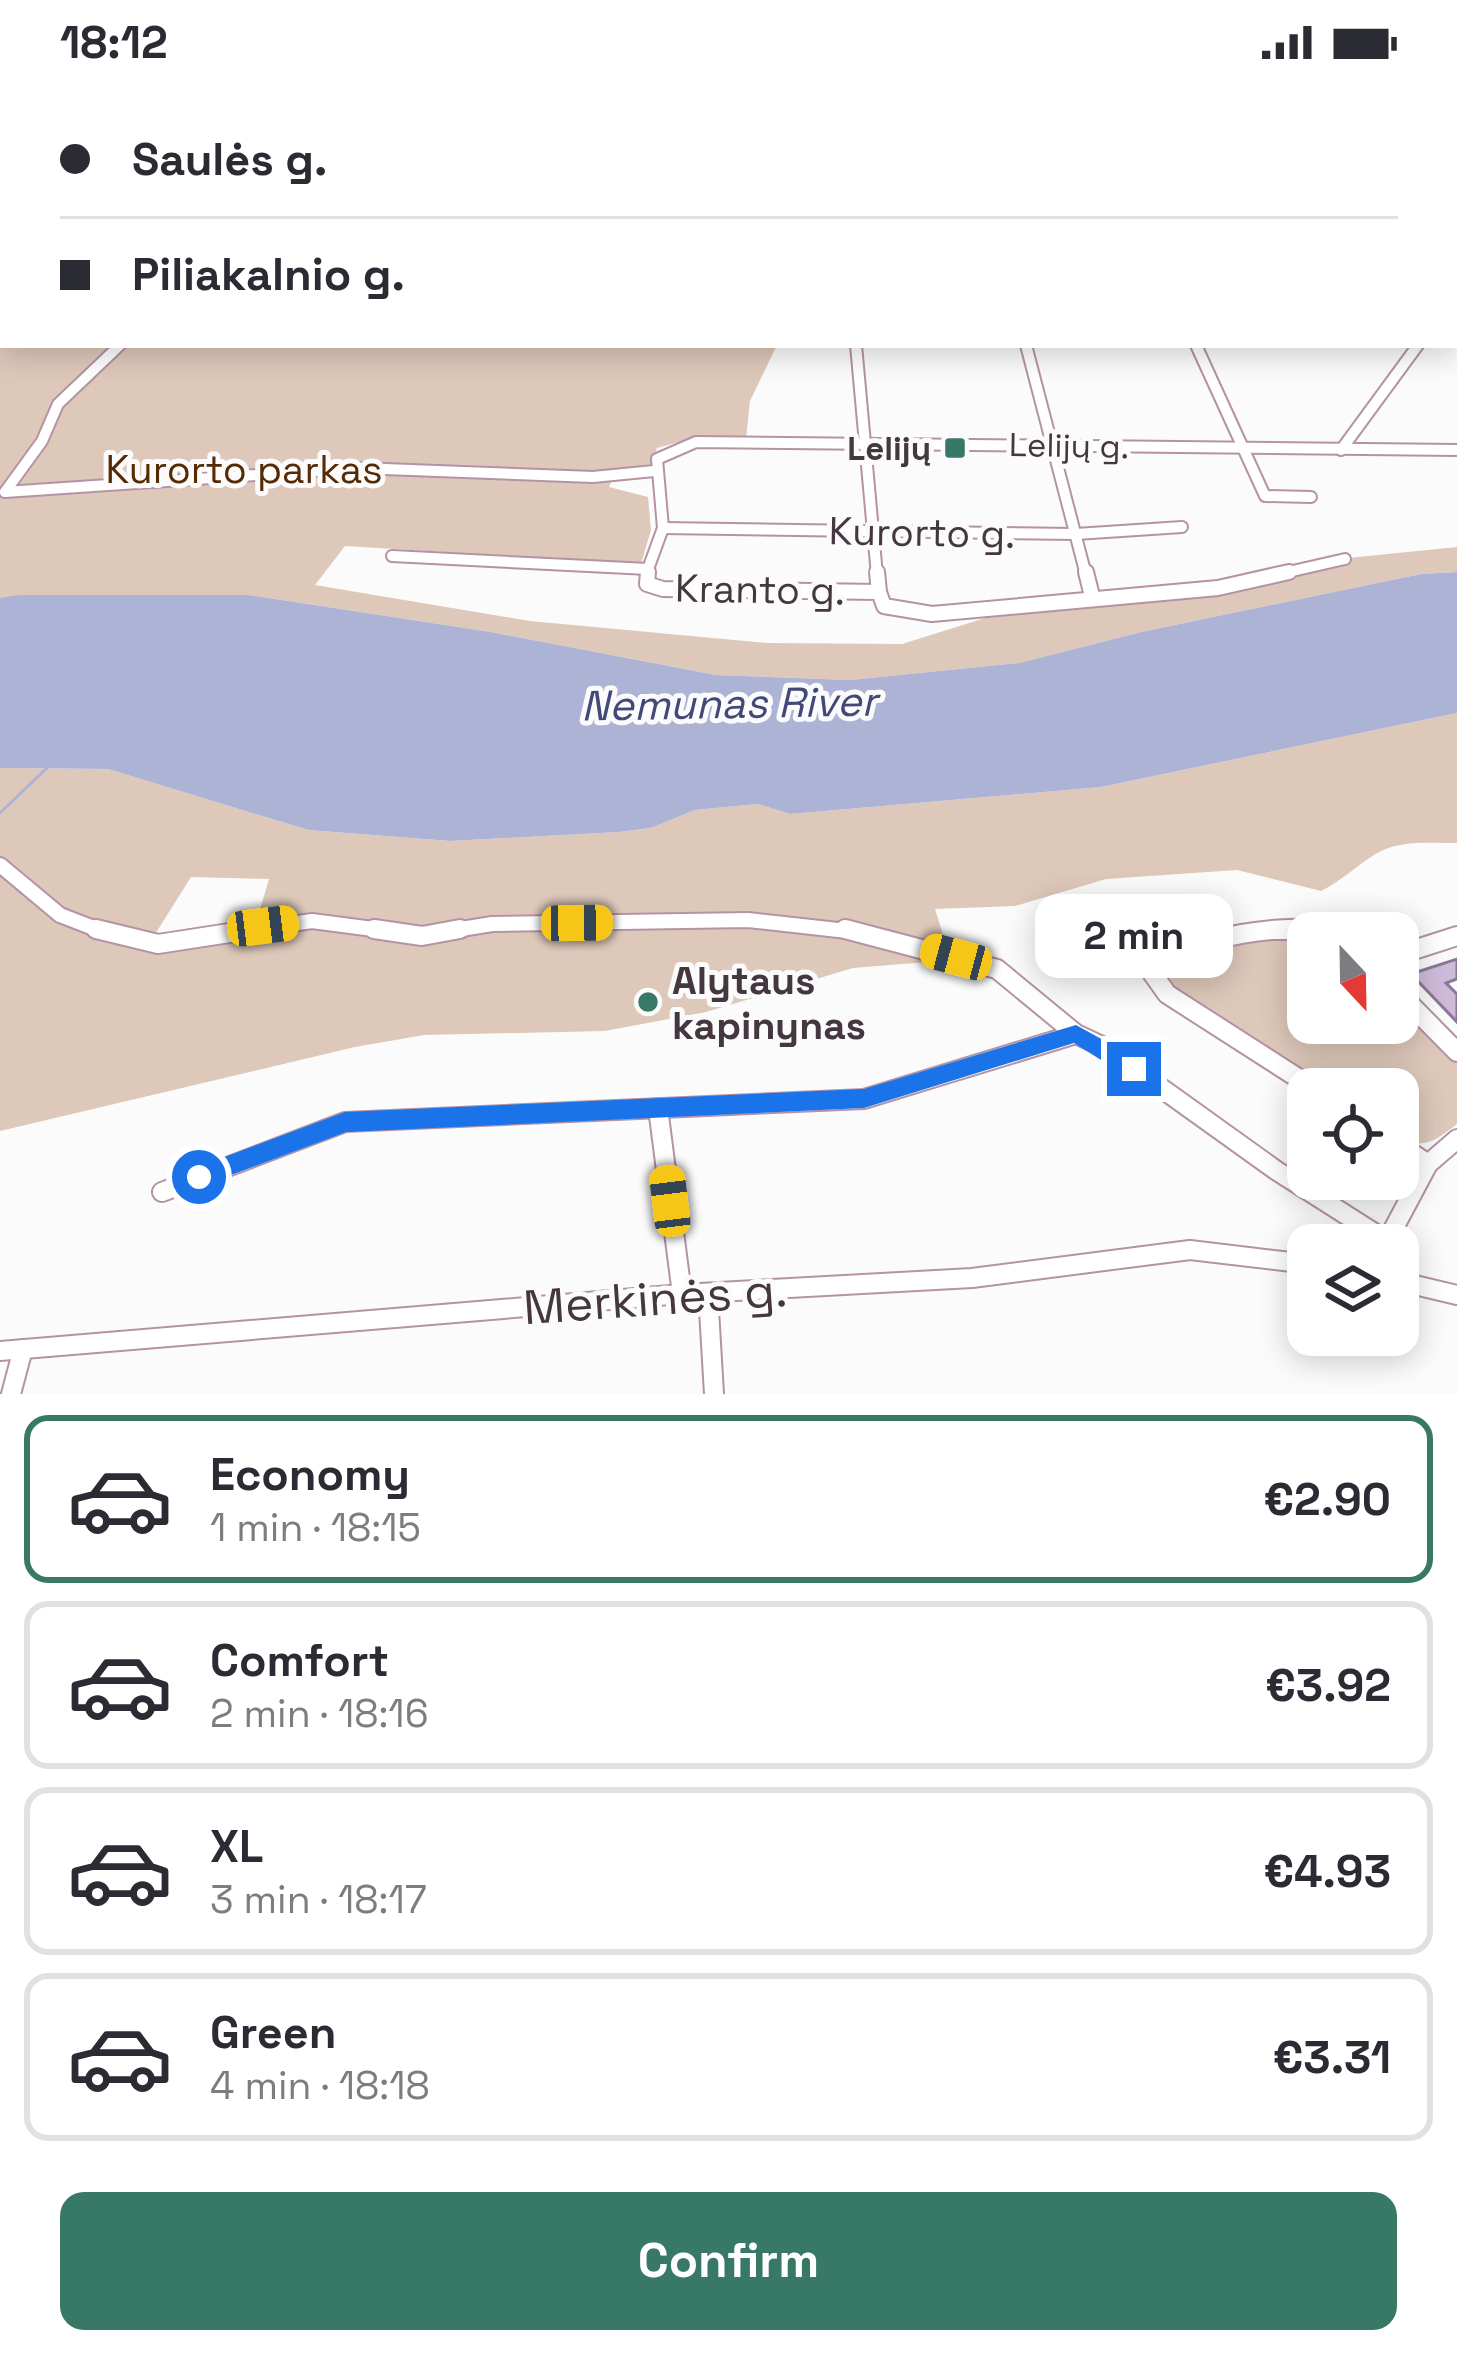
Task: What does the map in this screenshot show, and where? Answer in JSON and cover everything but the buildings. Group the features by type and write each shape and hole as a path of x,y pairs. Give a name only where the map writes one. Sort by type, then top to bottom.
{"street":[{"path":"117,348 66,393 42,441 5,492 408,467 513,470 592,481 654,471 663,528 648,569"},
{"path":"856,348 879,592"},
{"path":"1027,348 1092,596"},
{"path":"1197,348 1265,496 1311,497"},
{"path":"1341,450 1416,348"},
{"name":"Lelijų g.","path":"654,471 657,458 682,446 864,441 1457,451"},
{"path":"1439,452 1457,467"},
{"name":"Kurorto g.","path":"663,528 1076,534 1182,527"},
{"name":"Kranto g.","path":"392,556 648,569 646,584 664,589 879,592 884,606 932,614 1218,588 1345,559"},
{"path":"0,865 61,915 102,932 158,944 312,921 422,936 492,924 748,920 835,927 997,969 1076,1034 1103,1046 1358,1224"},
{"path":"1287,931 1168,954 1150,970 1167,994 1287,1071"},
{"path":"1419,948 1457,936"},
{"path":"1419,1013 1457,1052"},
{"path":"162,1192 345,1122 864,1099 1076,1034"},
{"path":"658,1108 682,1294"},
{"path":"1397,1224 1428,1164 1457,1139"},
{"path":"1419,1158 1428,1164"},
{"name":"Merkinės g.","path":"0,1351 682,1294 972,1278 1190,1250 1287,1262"},
{"path":"1419,1286 1457,1295"},
{"path":"708,1293 714,1394"},
{"path":"10,1394 22,1349"}],"green space":[{"name":"Kurorto parkas","path":"0,348 776,348 750,401 746,438 694,438 657,448 649,470 612,480 609,487 648,497 651,530 641,564 345,546 315,585 530,621 767,643 902,644 1014,609 1217,585 1338,559 1457,547 1457,572 1421,574 1141,632 1019,663 850,680 716,675 491,632 249,595 0,598"},
{"path":"1457,713 1457,843 1388,848 1321,891 1237,870 1106,879 1015,906 935,909 951,960 853,968 706,1012 605,1031 424,1035 355,1047 0,1131 0,768 108,769 308,830 450,841 619,832 651,828 695,810 758,804 790,814 1101,787","holes":["191,877 269,879 256,923 154,936"]},
{"path":"1287,937 1287,1044 1419,1044 1419,1022 1457,1061 1457,1124 1429,1142 1419,1143 1419,1068 1291,1068 1157,978 1166,959"}],"water":[{"name":"Nemunas River","path":"1457,572 1457,713 1101,787 790,814 758,804 695,810 651,828 619,832 450,841 308,830 108,769 0,768 0,598 19,595 249,595 491,632 716,675 850,680 1019,663 1141,632 1421,574"}],"waterway":[{"path":"0,813 50,765"}],"place":[{"name":"Lelijų","path":"955,448"},
{"name":"Alytaus kapinynas","path":"648,1002"}],"route":[{"path":"199,1177 345,1122 864,1099 1076,1034 1103,1046 1134,1069"}]}
